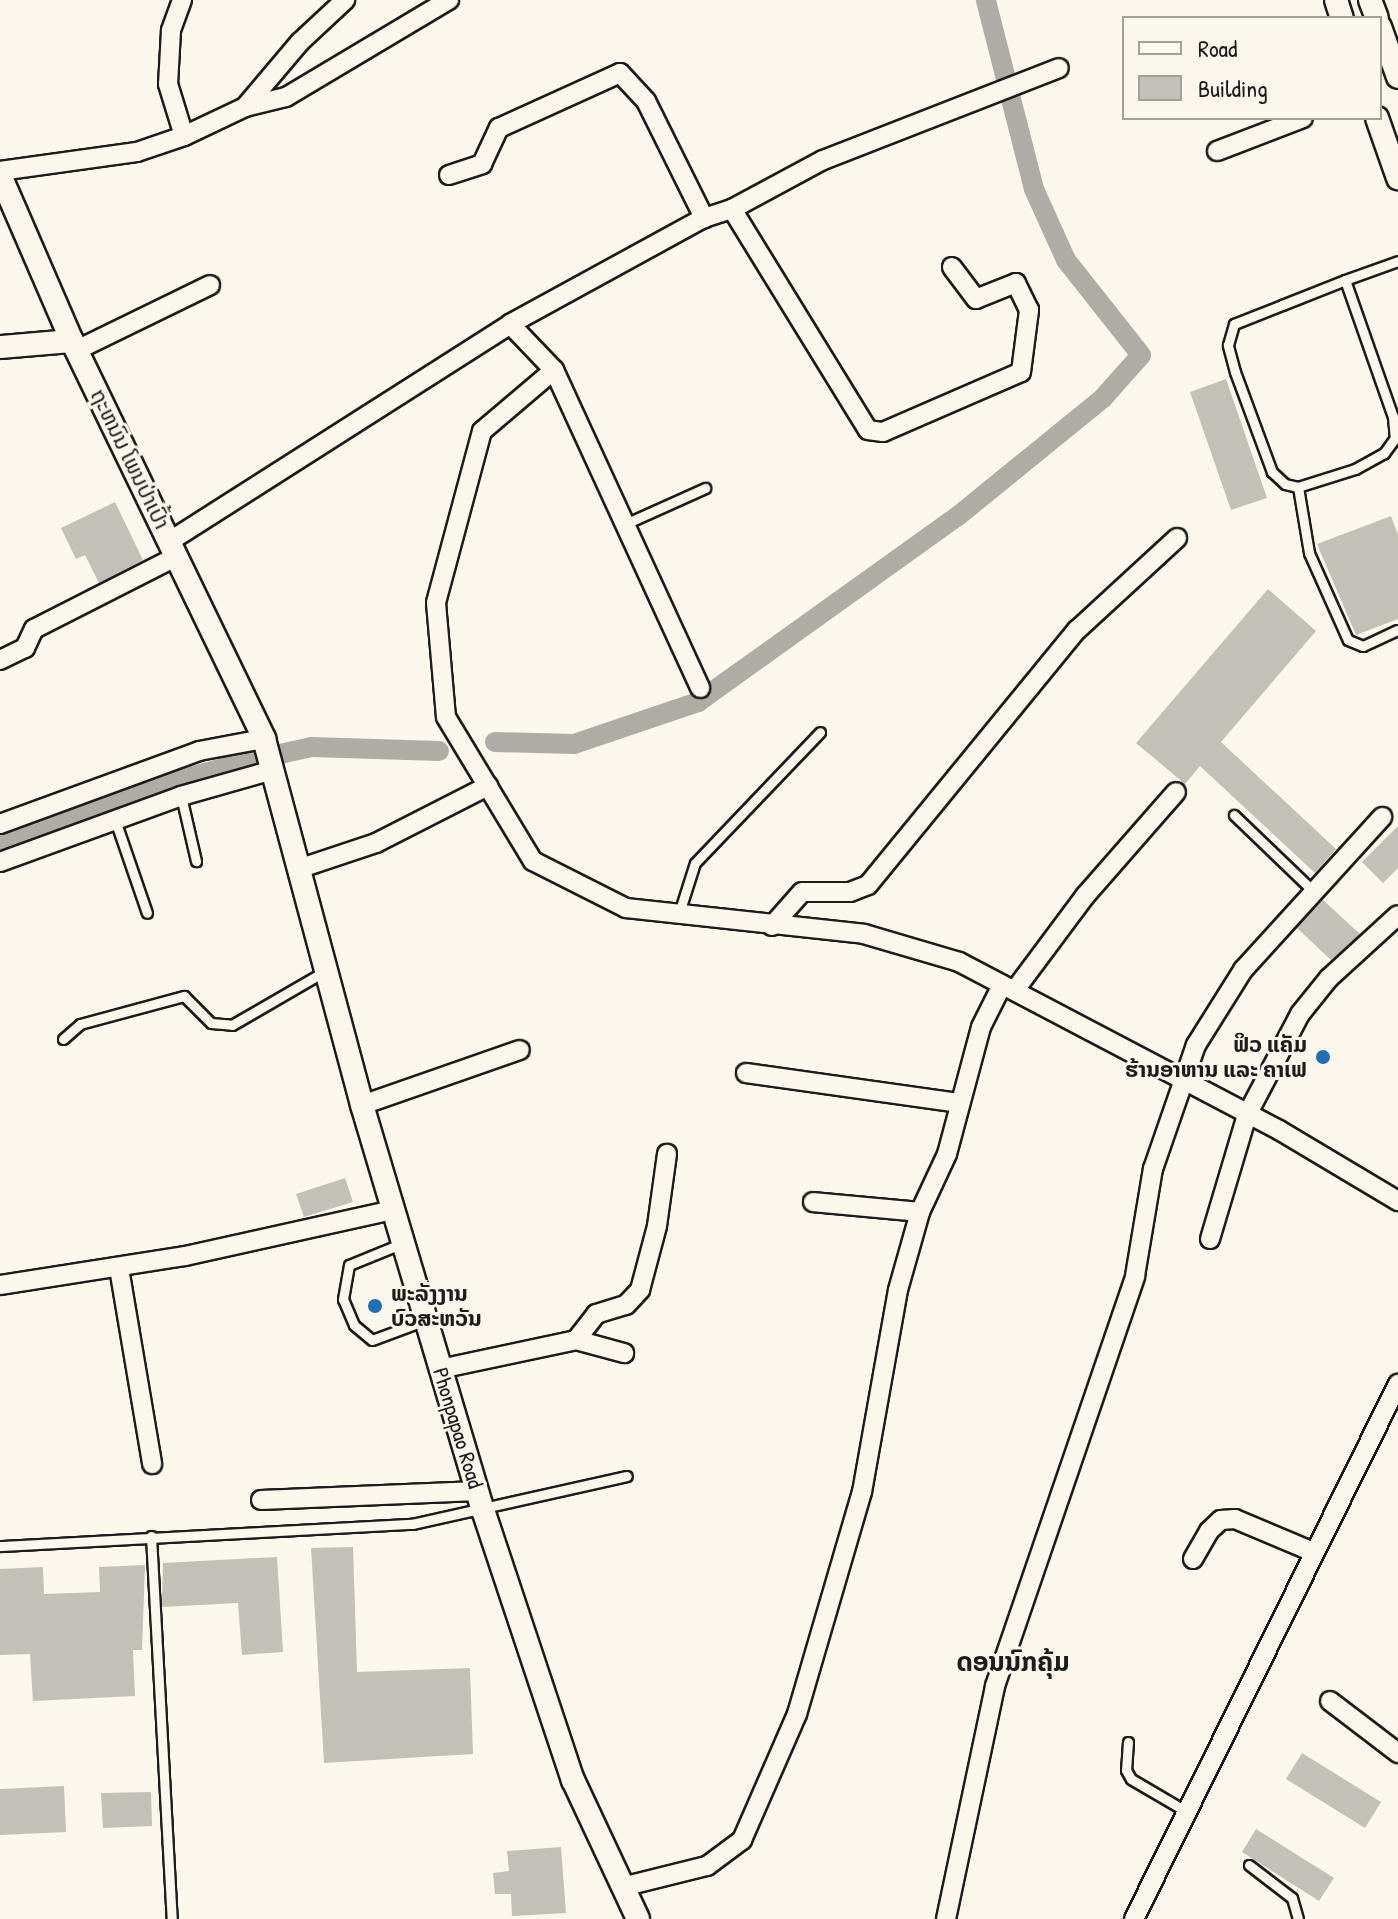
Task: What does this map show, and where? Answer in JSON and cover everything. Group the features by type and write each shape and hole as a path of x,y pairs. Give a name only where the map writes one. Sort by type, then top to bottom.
{"street":[{"path":"182,0 171,31 168,84 184,136"},
{"path":"245,107 300,42 345,0"},
{"path":"0,173 137,152 184,136 245,107 286,97 449,0"},
{"path":"1382,33 1398,77"},
{"path":"0,660 25,648 34,629 174,549 510,324 704,218 732,209 823,160 1059,68"},
{"path":"449,175 482,164 499,128 620,73 646,101 704,218"},
{"path":"1217,151 1298,120"},
{"path":"1378,120 1398,178"},
{"name":"ຖະຫນົນ ໂພນປ່າເປົ້າ","path":"0,173 74,345 264,739"},
{"path":"732,209 868,430 883,432 1021,372 1029,310 1016,283 976,299 952,267"},
{"path":"0,347 74,345 210,285"},
{"path":"510,324 554,370 700,688"},
{"path":"554,370 482,431 436,603 446,717 533,861 626,908 864,934 959,962 1184,1079 1398,1201"},
{"path":"772,926 802,892 850,892 868,885 1077,630 1177,538"},
{"path":"0,824 184,756 264,739"},
{"name":"Phonpapao Road","path":"264,739 362,1105 481,1501 573,1780 638,1919"},
{"path":"0,862 181,796 273,767"},
{"path":"301,868 376,843 488,786"},
{"path":"622,1887 707,1866 742,1840 797,1714 862,1492 898,1290 920,1212 947,1154 981,1027 1008,987 1176,792"},
{"path":"946,1919 995,1686 1135,1276 1153,1169 1196,1045 1243,970 1382,817"},
{"path":"1210,1239 1247,1115 1300,1014 1329,978 1398,915"},
{"path":"362,1105 520,1050"},
{"path":"746,1073 960,1103"},
{"path":"576,1340 596,1314 626,1305 640,1290 657,1226 667,1154"},
{"path":"813,1202 920,1212"},
{"path":"0,1285 119,1268 393,1210"},
{"path":"119,1268 152,1464"},
{"path":"440,1369 576,1340 624,1353"},
{"path":"1134,1919 1189,1813 1313,1552 1398,1384"},
{"path":"261,1500 481,1501"},
{"path":"1193,1559 1209,1531 1221,1520 1235,1519 1313,1552"},
{"path":"1330,1701 1398,1753"}],"lane":[{"path":"1345,280 1393,417 1396,442 1384,453 1355,469 1298,487 1272,472 1228,345 1234,324 1345,280 1398,261"},
{"path":"1298,487 1309,553 1348,640 1363,646 1398,630"},
{"path":"625,524 705,488"},
{"path":"679,913 695,863 820,732"},
{"path":"181,796 196,861"},
{"path":"1234,815 1314,892"},
{"path":"115,820 147,913"},
{"path":"63,1039 80,1024 184,996 211,1023 232,1025 328,969"},
{"path":"403,1243 349,1265 343,1299 354,1325 372,1340 426,1320"},
{"path":"0,1546 412,1524 481,1501 627,1476"},
{"path":"151,1536 172,1919"},
{"path":"1128,1742 1126,1770 1131,1779 1189,1813"},
{"path":"1249,1865 1292,1898 1298,1919"}],"building":[{"path":"1226,379 1267,498 1231,510 1190,392"},
{"path":"115,502 143,560 99,583 85,555 76,559 61,528"},
{"path":"1391,516 1398,535 1398,619 1356,635 1317,544"},
{"path":"1268,589 1316,631 1221,742 1336,849 1315,873 1200,766 1185,784 1136,743"},
{"path":"1398,826 1398,868 1383,883 1362,862"},
{"path":"1323,900 1360,934 1331,960 1297,928"},
{"path":"345,1178 353,1202 304,1217 296,1194"},
{"path":"353,1547 357,1672 470,1668 473,1754 324,1763 311,1548"},
{"path":"277,1557 283,1652 242,1655 238,1603 162,1607 163,1563"},
{"path":"145,1565 142,1650 133,1650 135,1696 33,1701 30,1654 0,1655 0,1569 43,1567 44,1594 100,1592 99,1567"},
{"path":"1302,1753 1381,1802 1365,1828 1286,1779"},
{"path":"64,1786 66,1832 0,1835 0,1789"},
{"path":"151,1792 152,1826 103,1828 101,1793"},
{"path":"1256,1829 1334,1878 1319,1901 1242,1852"},
{"path":"561,1847 566,1913 512,1916 511,1894 495,1894 493,1873 509,1871 507,1851"}],"waterway":[{"path":"495,742 574,744 698,702 958,516 1103,398 1141,355 1066,260 1034,189 986,0"},
{"path":"0,846 153,787 311,747 439,751"}],"place":[{"name":"ຟິວ ແຄັມ ຮ້ານອາຫານ ແລະ ຄາເຟ","path":"1323,1057"},
{"name":"ພະລັງງານ ບົວສະຫວັນ","path":"375,1306"}],"district":[{"name":"ດອນນົກຄຸ້ມ","path":"1013,1662"}]}
